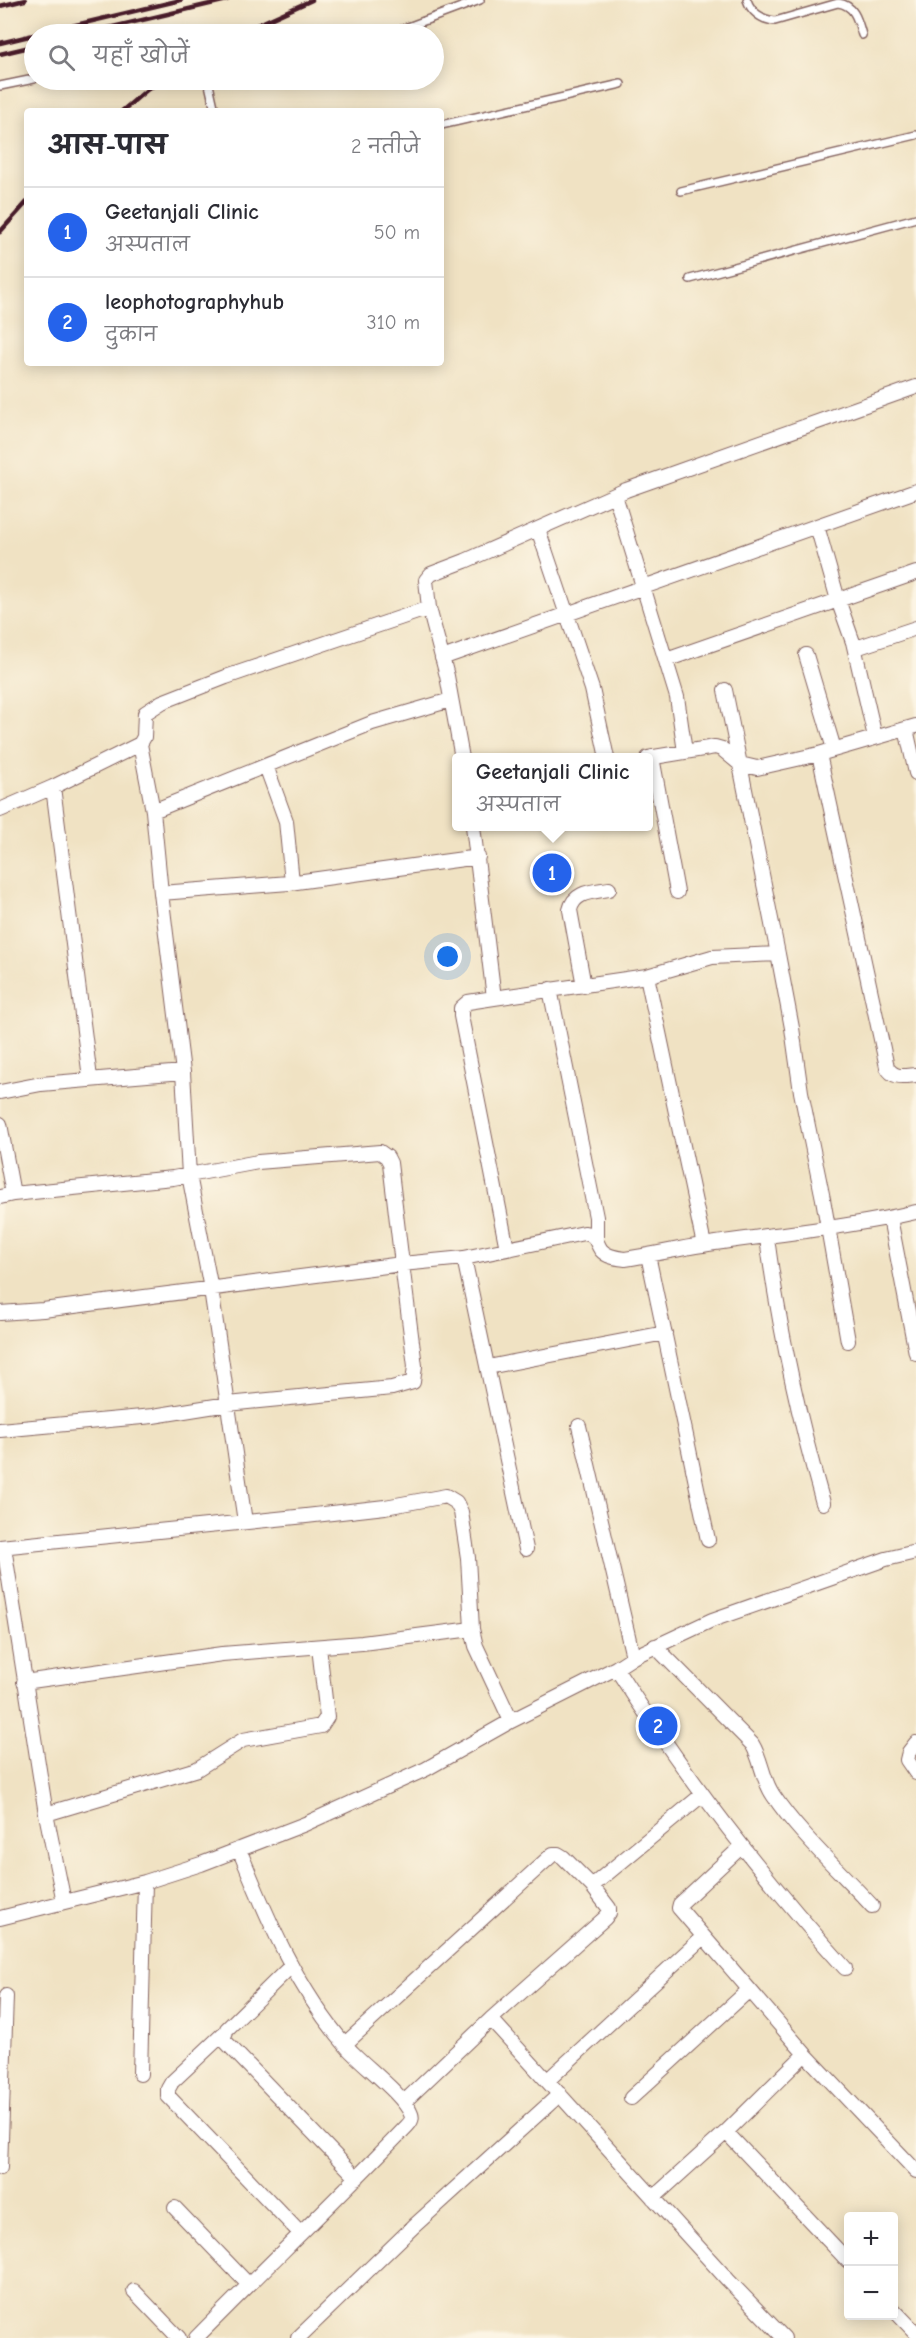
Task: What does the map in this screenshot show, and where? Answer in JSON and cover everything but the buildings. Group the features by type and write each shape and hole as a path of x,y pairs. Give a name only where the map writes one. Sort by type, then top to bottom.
{"street":[{"path":"461,753 442,657 429,608 426,580 431,574 615,495 916,387"},
{"path":"442,657 916,491"},
{"path":"615,495 677,697 685,752"},
{"path":"817,526 838,600 853,642 875,737"},
{"path":"538,529 592,689 606,753"},
{"path":"666,660 916,573"},
{"path":"0,810 140,744 144,737 145,714 162,702 226,677 429,608"},
{"path":"853,642 859,647 916,628"},
{"path":"806,655 834,749"},
{"path":"725,690 792,1028 801,1092 829,1227 848,1341"},
{"path":"153,812 372,723 451,700"},
{"path":"653,757 718,747 740,764 758,768 819,754 911,728 916,773"},
{"path":"140,744 153,812 183,1072 189,1174 211,1289 245,1522"},
{"path":"819,754 887,1067 890,1073 898,1077 916,1075"},
{"path":"266,766 286,821 292,882"},
{"path":"653,773 677,892"},
{"path":"53,787 90,1078"},
{"path":"474,831 494,998"},
{"path":"161,893 292,882 478,857"},
{"path":"584,986 570,910 576,897 585,893 609,890"},
{"path":"507,1249 461,1016 464,1004 550,989 647,976 712,957 778,954"},
{"path":"647,976 704,1245"},
{"path":"550,989 601,1250 616,1258 625,1259 704,1245 767,1238 916,1212"},
{"path":"0,1092 90,1078 183,1072"},
{"path":"0,1124 6,1195 189,1174 258,1162 370,1152 384,1154 390,1163 415,1366 413,1382 392,1388 228,1404 153,1416 0,1431"},
{"path":"890,1218 916,1353"},
{"path":"0,1313 43,1310 464,1258 584,1233 597,1238"},
{"path":"767,1238 777,1308 791,1380 823,1503"},
{"path":"648,1255 708,1540"},
{"path":"464,1258 526,1549"},
{"path":"488,1367 664,1334"},
{"path":"579,1426 633,1657"},
{"path":"64,1902 46,1814 2,1547 385,1507 446,1496 461,1512 468,1558 472,1629 479,1653 511,1721"},
{"path":"0,1918 145,1882 239,1849 382,1791 633,1657 712,1620 886,1559 916,1552"},
{"path":"24,1682 222,1654 319,1647 472,1629"},
{"path":"655,1646 752,1744 765,1783 784,1810 872,1906"},
{"path":"46,1814 197,1769 243,1740 321,1726 326,1721 327,1709 319,1647"},
{"path":"616,1668 657,1733 702,1795 787,1904 845,1968"},
{"path":"916,1743 909,1752 907,1760 916,1773"},
{"path":"592,1886 702,1795"},
{"path":"741,1846 680,1904 682,1914 805,2054 916,2171"},
{"path":"196,2338 357,2178 411,2121 412,2115 404,2102 345,2044 313,2004 291,1966 239,1849"},
{"path":"345,2044 553,1854 563,1857 608,1904 609,1913 491,2019 404,2102"},
{"path":"140,2074 145,1882"},
{"path":"548,2080 703,1937"},
{"path":"291,1966 172,2082 168,2090 168,2097 300,2233"},
{"path":"631,2098 749,1990"},
{"path":"0,2168 2,2029 6,1996"},
{"path":"491,2019 784,2338"},
{"path":"223,2034 226,2043 357,2178"},
{"path":"653,2198 726,2132 805,2054"},
{"path":"298,2338 414,2226 560,2094"},
{"path":"726,2132 844,2256"},
{"path":"175,2208 249,2285"},
{"path":"134,2291 179,2338"},
{"path":"898,2314 916,2333"}],"lane":[{"path":"416,24 480,0"},
{"path":"747,0 754,12 766,20 775,21 838,3 844,4 851,8 857,16 862,35"},
{"path":"0,86 24,81"},
{"path":"444,124 621,84"},
{"path":"210,90 214,108"},
{"path":"681,191 916,135"},
{"path":"690,279 916,218"}],"railway":[{"path":"0,6 25,0"},
{"path":"80,24 181,0"},
{"path":"125,24 227,0"},
{"path":"259,24 312,0"},
{"path":"0,43 24,37"},
{"path":"0,54 24,48"},
{"path":"126,108 147,90"},
{"path":"0,232 24,205"}],"place":[{"name":"Geetanjali Clinic","path":"552,873"},
{"name":"leophotographyhub","path":"658,1726"}]}
